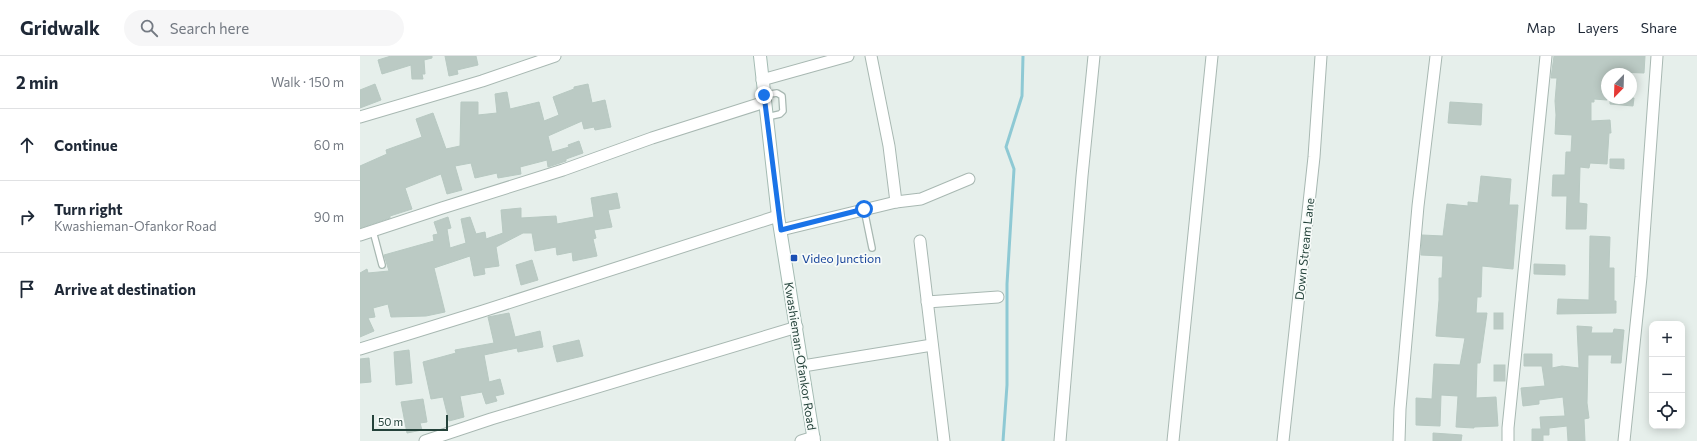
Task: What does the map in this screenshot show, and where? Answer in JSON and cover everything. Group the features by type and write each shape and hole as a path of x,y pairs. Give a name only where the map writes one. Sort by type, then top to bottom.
{"main road":[{"name":"Kwashieman-Ofankor Road","path":"760,56 778,216 814,439"}],"street":[{"path":"360,116 482,81 555,56"},
{"path":"762,80 848,56"},
{"path":"871,56 890,146 896,202"},
{"path":"1060,441 1081,184 1094,56"},
{"path":"1173,441 1212,56"},
{"name":"Down Stream Lane","path":"1283,441 1314,157 1321,56"},
{"path":"1399,441 1400,409 1418,214 1436,56"},
{"path":"1508,441 1546,56"},
{"path":"1624,441 1641,277 1657,56"},
{"path":"360,236 442,208 563,170 765,99"},
{"path":"781,230 864,209 896,202 921,199 969,179"},
{"path":"360,349 778,216"},
{"path":"920,241 944,441"},
{"path":"927,302 998,297"},
{"path":"425,441 491,419 797,327"},
{"path":"803,366 932,345"},
{"path":"801,441 814,439"}],"lane":[{"path":"765,99 778,93 782,96 783,111 780,114 767,117"},
{"path":"864,209 872,248"},
{"path":"373,231 382,265"}],"building":[{"path":"391,56 432,56 432,58 424,60 425,74 422,74 423,79 412,79 411,65 382,74 378,60"},
{"path":"445,56 476,56 478,65 457,70 458,74 449,76"},
{"path":"1554,56 1645,56 1644,73 1637,73 1637,68 1601,68 1601,100 1594,99 1594,102 1591,102 1591,121 1610,120 1611,133 1609,133 1607,164 1590,163 1589,168 1580,167 1579,203 1587,204 1586,229 1566,229 1567,196 1552,196 1553,175 1565,175 1566,152 1571,152 1572,135 1555,134 1557,78 1551,78"},
{"path":"375,84 381,100 360,108 360,90"},
{"path":"588,84 592,103 605,100 611,127 595,130 594,127 584,129 582,121 548,136 552,152 569,147 568,145 579,141 583,153 548,167 547,160 520,167 521,174 498,178 497,173 475,178 471,163 455,166 462,190 447,194 441,174 405,188 412,209 360,228 360,166 387,154 386,150 422,137 416,119 433,113 446,149 460,146 461,102 478,102 478,115 497,113 495,94 507,92 510,109 539,102 544,121 559,115 553,97 574,89 574,87"},
{"path":"1450,102 1482,104 1481,125 1448,123"},
{"path":"1610,104 1633,104 1633,106"},
{"path":"1610,159 1624,159 1624,169 1610,168"},
{"path":"1481,176 1511,179 1509,205 1518,205 1513,269 1482,266 1481,297 1477,297 1476,313 1487,313 1480,363 1477,363 1476,398 1496,397 1498,426 1474,428 1456,427 1458,396 1441,395 1440,426 1416,425 1416,398 1432,399 1434,364 1460,365 1465,338 1436,336 1439,278 1442,278 1443,256 1421,255 1422,235 1443,236 1447,204 1468,206 1468,202 1478,203"},
{"path":"617,193 620,208 608,210 612,227 594,230 596,238 593,239 597,256 573,261 572,252 557,255 556,247 535,251 532,233 523,233 496,247 499,266 484,268 485,274 474,276 470,256 434,268 445,312 426,316 391,317 388,304 373,308 375,317 368,318 374,331 360,337 360,273 367,269 368,273 389,271 384,255 434,241 433,235 438,234 434,222 448,217 451,228 447,229 450,248 466,243 461,219 470,217 476,234 485,232 486,239 503,233 501,210 521,208 521,218 556,216 557,224 594,217 591,198"},
{"path":"1590,236 1610,237 1609,268 1614,268 1614,301 1616,301 1616,313 1557,314 1558,299 1589,300"},
{"path":"532,260 538,280 521,285 516,265"},
{"path":"1534,264 1565,265 1565,275 1534,274"},
{"path":"509,313 515,337 540,331 543,347 518,352 517,348 484,355 489,382 500,379 504,394 495,396 497,401 486,404 482,392 460,396 464,417 449,421 443,397 431,399 423,362 456,353 455,350 494,343 488,317"},
{"path":"1494,313 1503,313 1503,329 1494,329"},
{"path":"1577,326 1592,327 1591,333 1613,333 1614,329 1624,330 1621,363 1611,363 1612,355 1588,355 1587,403 1589,418 1584,419 1585,441 1568,441 1567,426 1549,428 1549,435 1543,435 1543,441 1532,441 1532,429 1541,429 1540,417 1565,416 1563,397 1539,400 1539,404 1523,406 1521,388 1545,386 1542,366 1524,366 1524,354 1552,354 1552,368 1562,366 1579,368"},
{"path":"579,340 583,356 557,362 553,346"},
{"path":"409,350 412,383 396,385 394,352"},
{"path":"369,358 371,382 360,383 360,359"},
{"path":"1494,365 1505,365 1505,381 1494,381"},
{"path":"423,399 427,422 420,423 422,430 407,433 401,402"},
{"path":"1433,433 1462,435 1461,441 1433,441"}],"waterway":[{"path":"1003,441 1007,385 1007,284 1014,169 1006,147 1022,96 1023,56"}],"place":[{"name":"Video Junction","path":"794,258"}],"route":[{"path":"764,95 778,216 781,230 864,209"}]}
